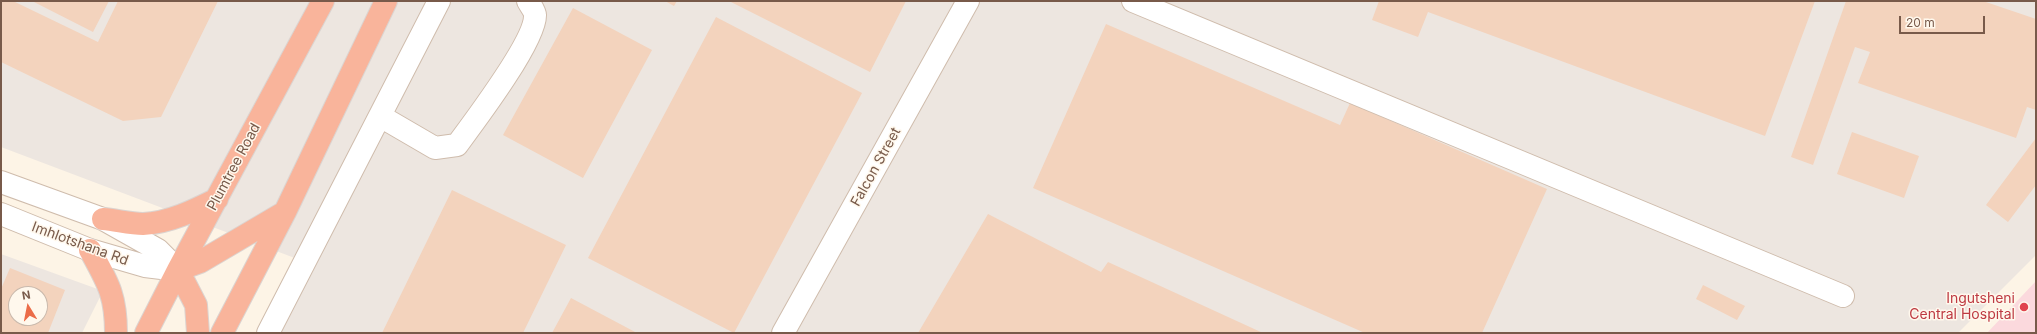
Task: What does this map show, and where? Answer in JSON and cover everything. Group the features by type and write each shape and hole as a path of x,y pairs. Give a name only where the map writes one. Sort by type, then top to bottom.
{"highway":[{"name":"Plumtree Road","path":"146,333 178,270 323,1"},
{"path":"222,333 284,212 386,1"},
{"path":"103,219 144,224 170,219 198,209 218,198"},
{"path":"198,333 196,305 178,270 200,262 284,212"},
{"path":"90,250 110,286 116,311 116,333"}],"street":[{"path":"268,333 439,1"},
{"path":"380,116 435,148 457,145 506,75 531,31 535,14 528,1"},
{"name":"Falcon Street","path":"783,333 968,1"},
{"path":"1133,1 1843,296"},
{"name":"Imhlotshana Rd","path":"1,182 103,219 158,250 178,270"},
{"name":"Imhlotshana Rd","path":"1,214 90,250 145,266 178,270"}],"shaded area":[{"path":"1,1 2036,1 2036,255 1958,333 265,333 300,260 1,147"},
{"path":"1,254 103,291 82,333 1,333"},
{"name":"Ingutsheni Central Hospital","path":"2036,281 2036,333 1987,333"}],"building":[{"path":"1,1 13,1 98,42 118,1 218,1 161,117 123,121 1,62"},
{"path":"32,1 109,1 93,32"},
{"path":"665,1 677,1 674,6"},
{"path":"729,1 906,1 870,72"},
{"path":"1379,1 1815,1 1765,136 1428,12 1418,37 1372,20"},
{"path":"1846,1 1983,1 2036,19 2036,110 2027,107 2016,138 1858,83 1870,52 1855,47 1813,165 1791,157"},
{"path":"573,8 652,50 583,178 503,135"},
{"path":"716,17 862,93 734,333 588,258"},
{"path":"1106,24 1340,125 1350,103 1547,189 1482,333 1365,333 1033,188"},
{"path":"1852,132 1919,156 1904,198 1837,174"},
{"path":"2036,138 2036,185 2008,222 1986,205"},
{"path":"452,190 566,245 523,333 382,333"},
{"path":"988,214 1101,272 1108,262 1263,333 918,333"},
{"path":"10,268 65,290 48,333 1,333 1,289"},
{"path":"1703,285 1745,306 1737,320 1696,299"},
{"path":"571,298 637,333 552,333"}],"place":[{"name":"Ingutsheni Central Hospital","path":"2024,307"}]}
